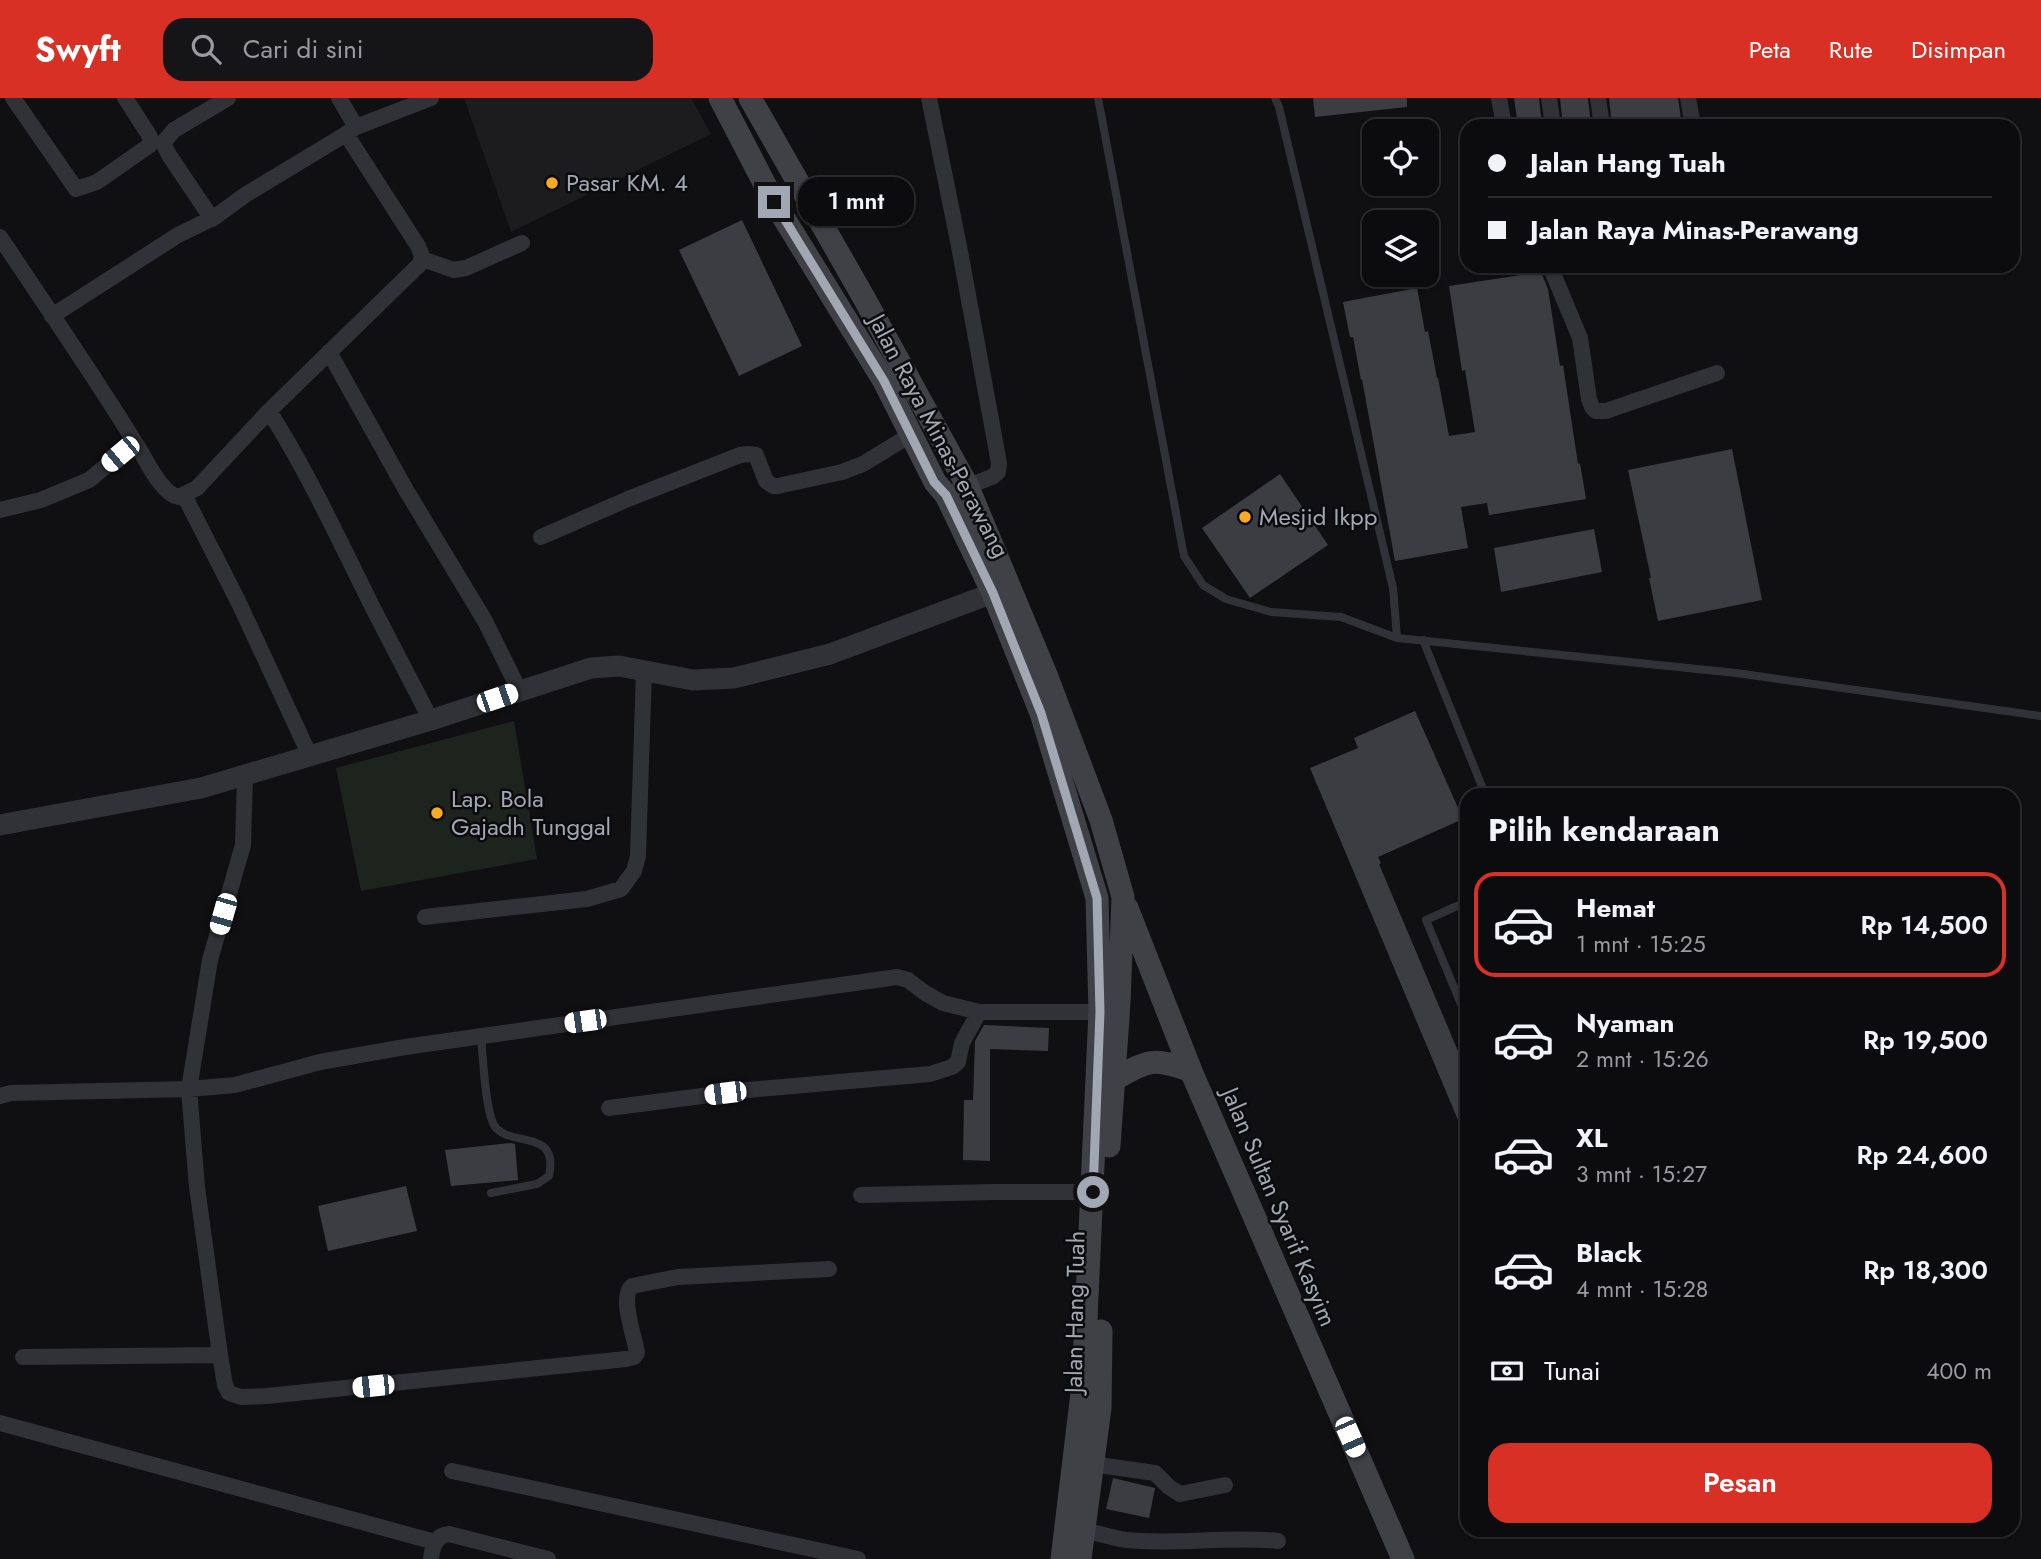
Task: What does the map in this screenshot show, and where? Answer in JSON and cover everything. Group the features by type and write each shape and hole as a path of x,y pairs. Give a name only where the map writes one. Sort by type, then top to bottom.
{"main road":[{"name":"Jalan Raya Minas-Perawang","path":"720,98 774,202 878,372 934,482 946,495 993,593 1041,713 1097,898"},
{"name":"Jalan Raya Minas-Perawang","path":"750,98 967,485 1047,677 1101,820 1123,897"},
{"path":"1097,898 1123,897"},
{"name":"Jalan Hang Tuah","path":"1080,1559 1100,1408 1103,1211 1115,1079 1123,897"},
{"name":"Jalan Sultan Syarif Kasyim","path":"1123,897 1191,1071 1403,1559"},
{"name":"Jalan Hang Tuah","path":"1062,1559 1083,1385 1100,1012 1097,898"},
{"path":"1115,1079 1144,1063 1172,1064 1191,1071"}],"street":[{"path":"13,98 76,189 97,182 150,145 149,135 125,98"},
{"path":"212,219 163,143 174,130 228,98"},
{"path":"0,237 166,489 175,497 184,495 197,488 268,411 405,279 422,259 418,246 351,130 339,98"},
{"path":"52,316 178,234 212,219 245,195 351,130 431,98"},
{"path":"929,98 999,463 998,472 992,477 946,495"},
{"path":"1499,98 1503,119"},
{"path":"1549,98 1552,119"},
{"path":"1598,98 1601,119"},
{"path":"1688,98 1692,119"},
{"path":"422,259 454,270 466,268 522,243"},
{"path":"1553,273 1580,338 1589,399 1596,411 1606,411 1717,373"},
{"path":"329,352 406,490 485,621 519,690"},
{"path":"268,411 291,446 333,524 431,720"},
{"path":"541,537 628,499 740,456 756,455 766,481 778,486 863,464 912,435"},
{"path":"0,509 41,500 89,480 135,442"},
{"path":"184,495 239,603 310,756"},
{"path":"0,825 201,788 431,720 591,668 619,666 693,680 734,678 831,653 993,593"},
{"path":"425,917 587,899 619,890 624,885 634,871 638,856 644,670"},
{"path":"245,775 243,845 210,960 189,1089 197,1187 220,1355 226,1389 233,1395 267,1396 626,1359 637,1353 626,1302 628,1288 632,1286 678,1277 829,1269"},
{"path":"0,1096 11,1093 189,1089 235,1085 320,1062 405,1047 897,977 908,980 943,1003 979,1012 1100,1012"},
{"path":"608,1108 748,1090 930,1074 952,1067 958,1062 962,1043 979,1012"},
{"path":"861,1195 1093,1192"},
{"path":"23,1357 220,1355"},
{"path":"0,1423 435,1542"},
{"path":"1092,1464 1155,1473 1180,1494 1225,1485"},
{"path":"452,1471 858,1559"},
{"path":"1083,1530 1136,1540 1217,1541 1250,1538 1278,1541"},
{"path":"431,1559 435,1542 445,1534 548,1559"}],"lane":[{"path":"1098,98 1184,556 1203,585 1226,599 1271,611 1341,617 1396,638 1736,673 2041,716"},
{"path":"1276,98 1393,588 1396,638"},
{"path":"1423,640 1483,788"},
{"path":"1460,905 1426,920 1460,1002"},
{"path":"481,1036 492,1124 500,1132 537,1142 544,1147 551,1168 549,1176 537,1184 491,1194"}],"shaded area":[{"name":"Pasar KM. 4","path":"464,98 691,98 711,134 511,232"},
{"name":"Lap. Bola Gajadh Tunggal","path":"514,721 537,859 361,891 336,768"}],"building":[{"path":"1313,98 1407,98 1407,107 1315,117"},
{"path":"1514,98 1539,98 1541,119 1517,119"},
{"path":"1560,98 1588,98 1590,119 1562,119"},
{"path":"1609,98 1678,98 1681,119 1611,119"},
{"path":"742,220 802,346 739,376 679,250"},
{"path":"1541,273 1548,289 1560,366 1563,365 1586,499 1489,515 1487,503 1461,507 1468,548 1395,561 1362,379 1343,302 1417,288 1449,436 1475,432 1465,370 1462,371 1449,286"},
{"path":"1732,449 1762,600 1658,621 1628,470"},
{"path":"1280,474 1328,545 1250,598 1202,528"},
{"path":"1594,529 1602,572 1501,592 1494,548"},
{"path":"1415,711 1460,812 1460,820 1378,857 1460,1056 1460,1125 1310,768 1358,748 1354,738"},
{"path":"984,1025 1049,1028 1048,1051 990,1049 990,1161 963,1160 964,1100 973,1100 975,1041"},
{"path":"515,1144 518,1180 451,1186 445,1150"},
{"path":"406,1186 417,1231 328,1251 318,1206"},
{"path":"1113,1478 1155,1488 1149,1518 1106,1509"}],"place":[{"name":"Pasar KM. 4","path":"552,183"},
{"name":"Mesjid Ikpp","path":"1245,517"},
{"name":"Lap. Bola Gajadh Tunggal","path":"437,813"}],"route":[{"path":"774,202 884,381 934,482 946,495 993,593 1041,713 1097,898 1100,1012 1093,1192"}]}
